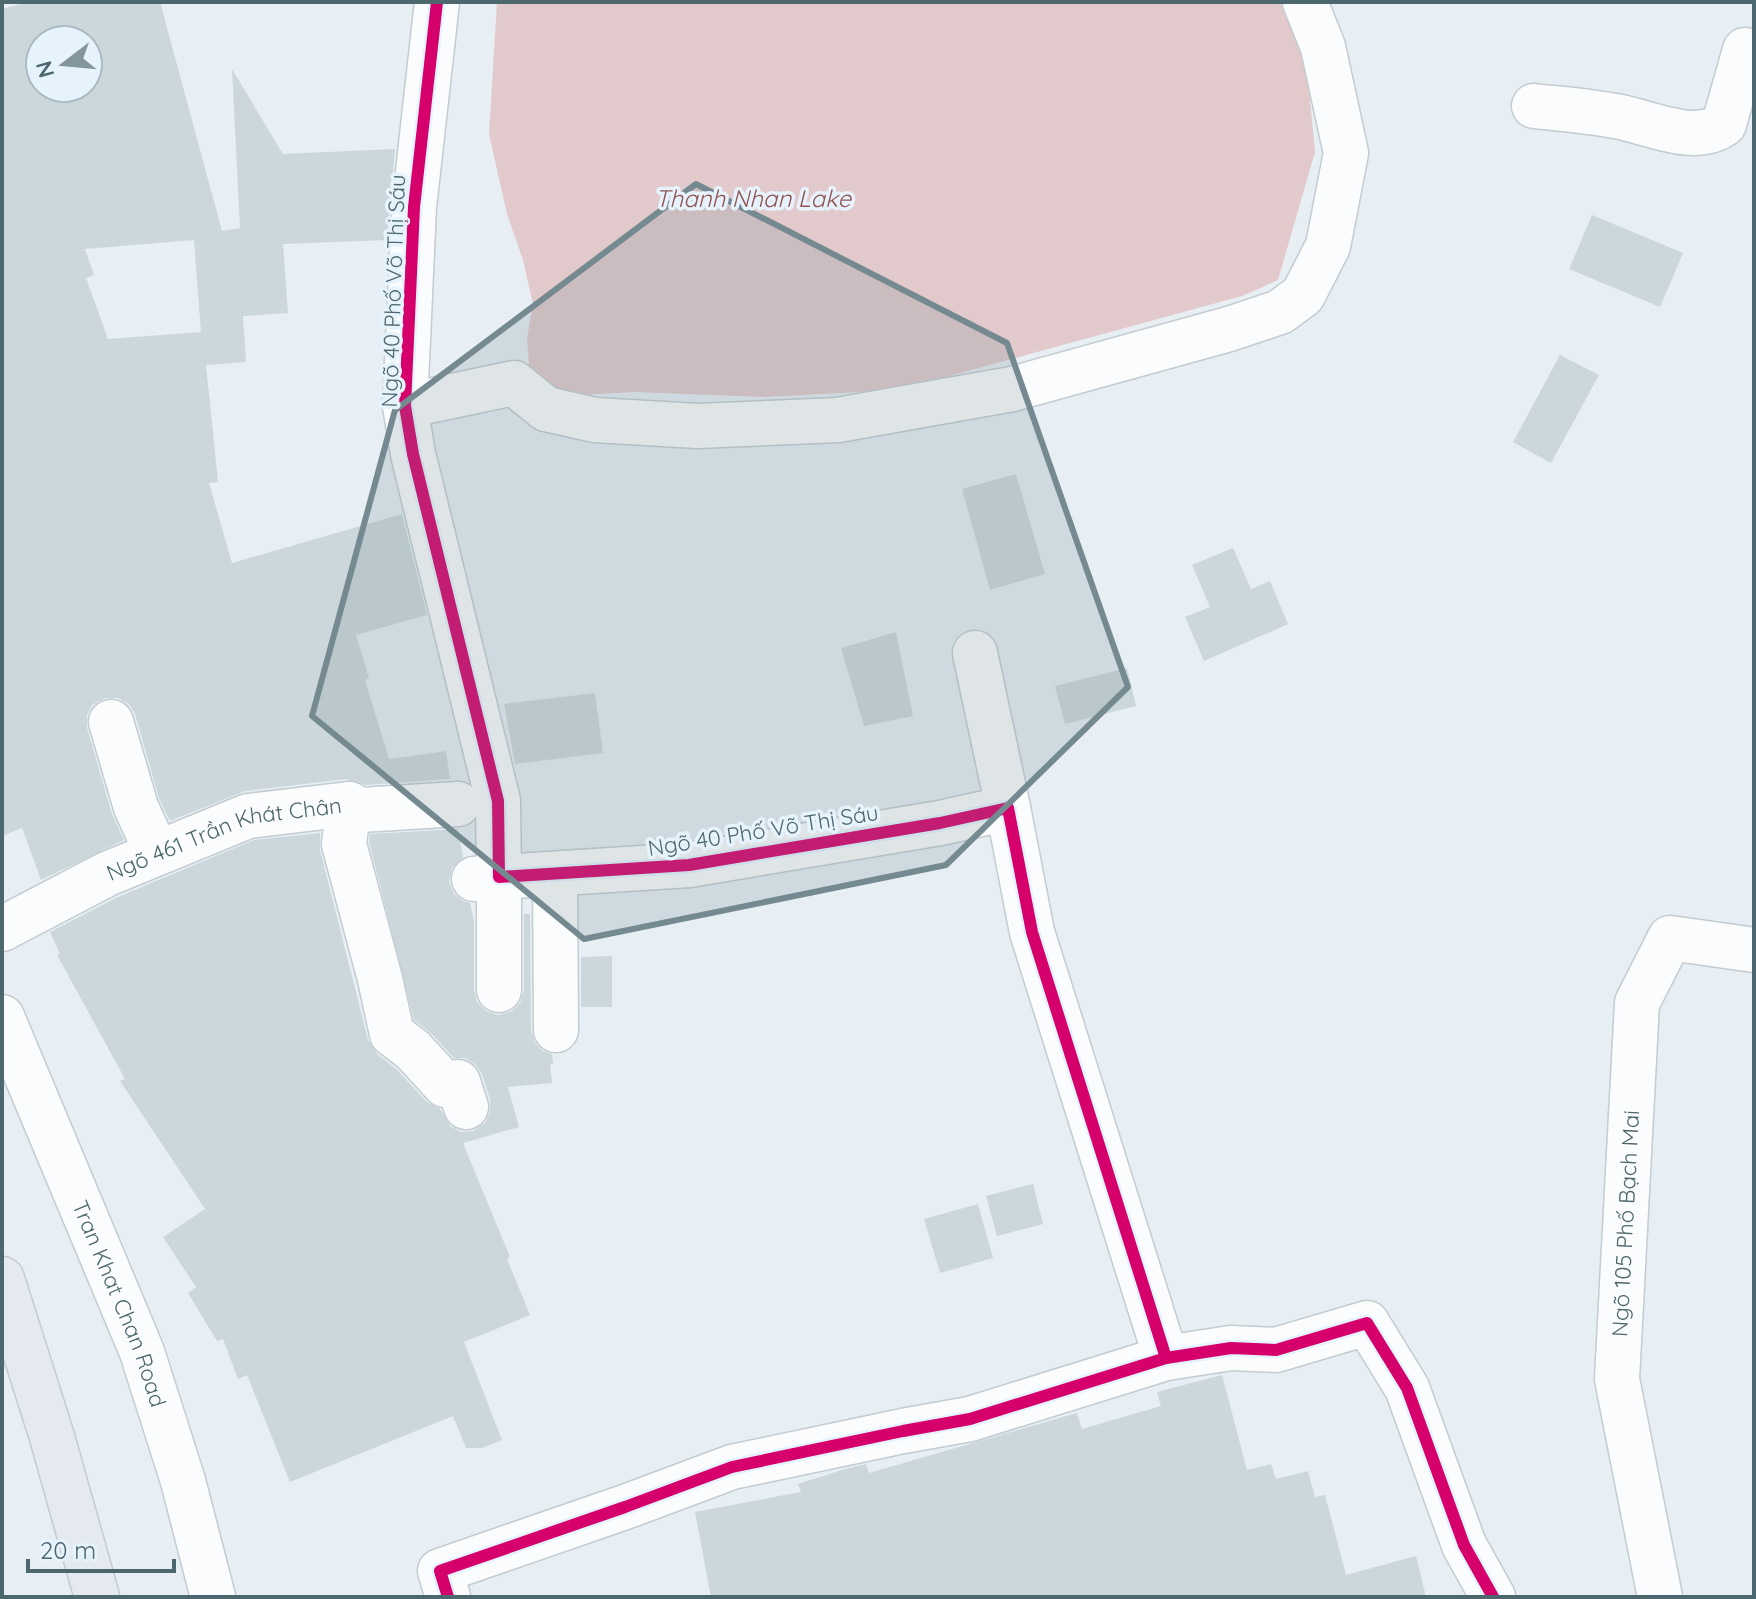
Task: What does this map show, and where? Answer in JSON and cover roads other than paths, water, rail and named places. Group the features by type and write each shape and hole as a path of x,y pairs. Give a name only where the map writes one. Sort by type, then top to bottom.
{"main road":[{"path":"2,1279 52,1437 97,1597"}],"street":[{"name":"Ngõ 40 Phố Võ Thị Sáu","path":"437,2 414,207 405,406 413,454 498,801 486,878 689,865 940,823 1008,808"},
{"path":"405,406 514,383 546,409 595,420 698,426 838,420 1012,389 1280,312 1303,295 1328,246 1346,153 1323,47 1305,2"},
{"path":"1534,106 1617,116 1685,132 1705,132 1724,124 1745,50 1754,52"},
{"path":"975,653 1032,932 1166,1358"},
{"path":"111,722 136,807 151,840 165,850"},
{"path":"349,804 344,844 392,1034 413,1050 445,1085 458,1082 466,1107"},
{"name":"Ngõ 461 Trần Khát Chân","path":"2,929 107,874 248,816 349,804 361,810 458,804"},
{"path":"555,875 556,1030"},
{"path":"486,878 499,990"},
{"name":"Ngõ 105 Phố Bạch Mai","path":"1660,1597 1617,1379 1637,1003 1670,938 1754,950"},
{"name":"Tran Khat Chan Road","path":"2,1017 142,1352 183,1481 213,1597"},
{"path":"448,1597 440,1571 732,1467 970,1419 1166,1358 1231,1348 1276,1350 1367,1323 1407,1388 1464,1545 1493,1597"}],"water":[{"name":"Thanh Nhan Lake","path":"497,2 1296,2 1302,17 1315,152 1278,280 1242,296 898,390 764,397 635,392 580,395 547,388 529,366 527,338 533,304 523,260 507,214 489,134"}]}
